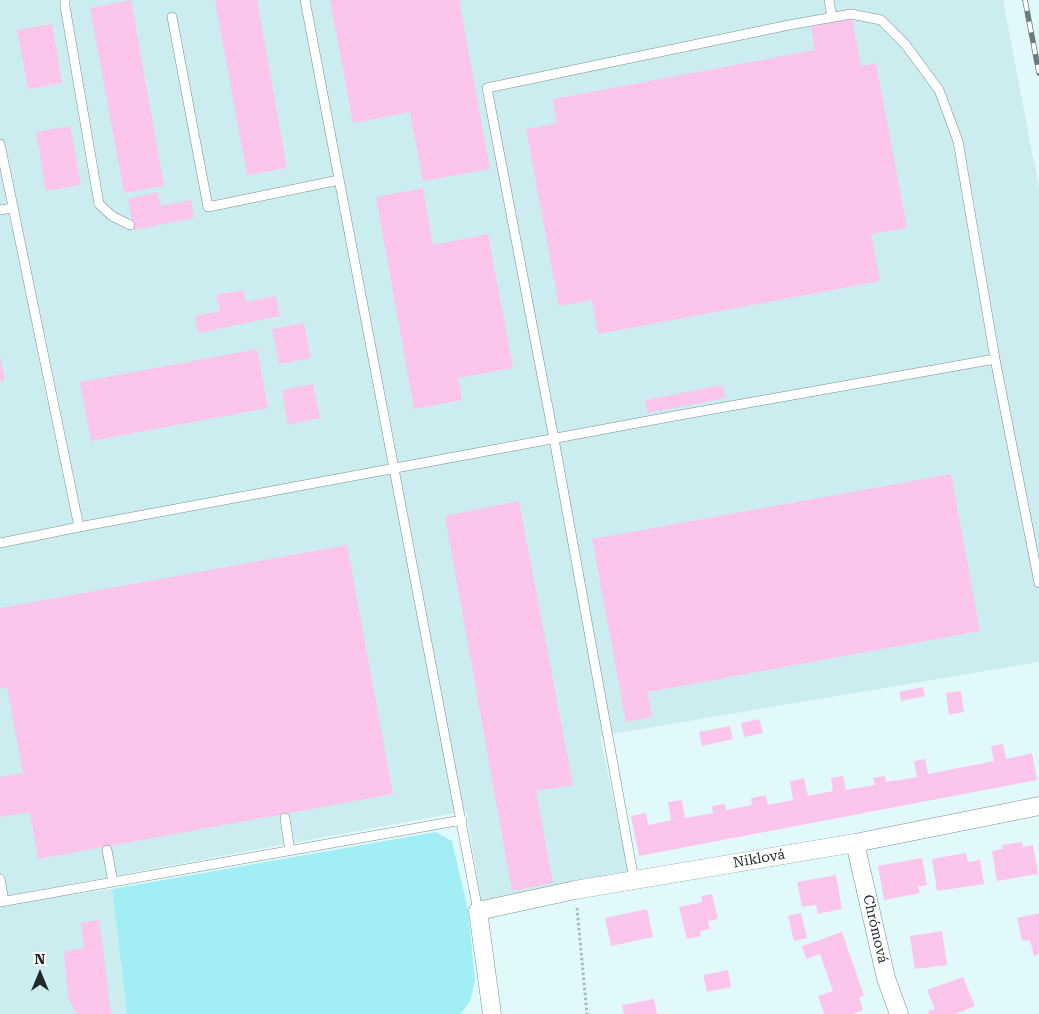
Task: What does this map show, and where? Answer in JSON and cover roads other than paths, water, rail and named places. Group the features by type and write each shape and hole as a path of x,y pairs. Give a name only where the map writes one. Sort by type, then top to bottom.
{"street":[{"name":"Niklová","path":"478,911 575,890 855,843 1039,806"},
{"name":"Chrómová","path":"855,843 886,978 899,1014"},
{"path":"478,911 492,1014"}],"lane":[{"path":"65,0 99,204 112,216 130,225"},
{"path":"305,0 478,911"},
{"path":"828,0 832,18"},
{"path":"634,880 554,439 487,88 851,14 881,20 906,44 939,90 958,141 995,359 1039,583"},
{"path":"172,16 208,207 339,180"},
{"path":"0,144 79,527"},
{"path":"0,210 12,208"},
{"path":"0,543 680,414 995,359"},
{"path":"285,818 290,851"},
{"path":"0,879 2,902 462,820"},
{"path":"107,850 113,882"}],"railway":[{"path":"1025,0 1039,73"}]}
